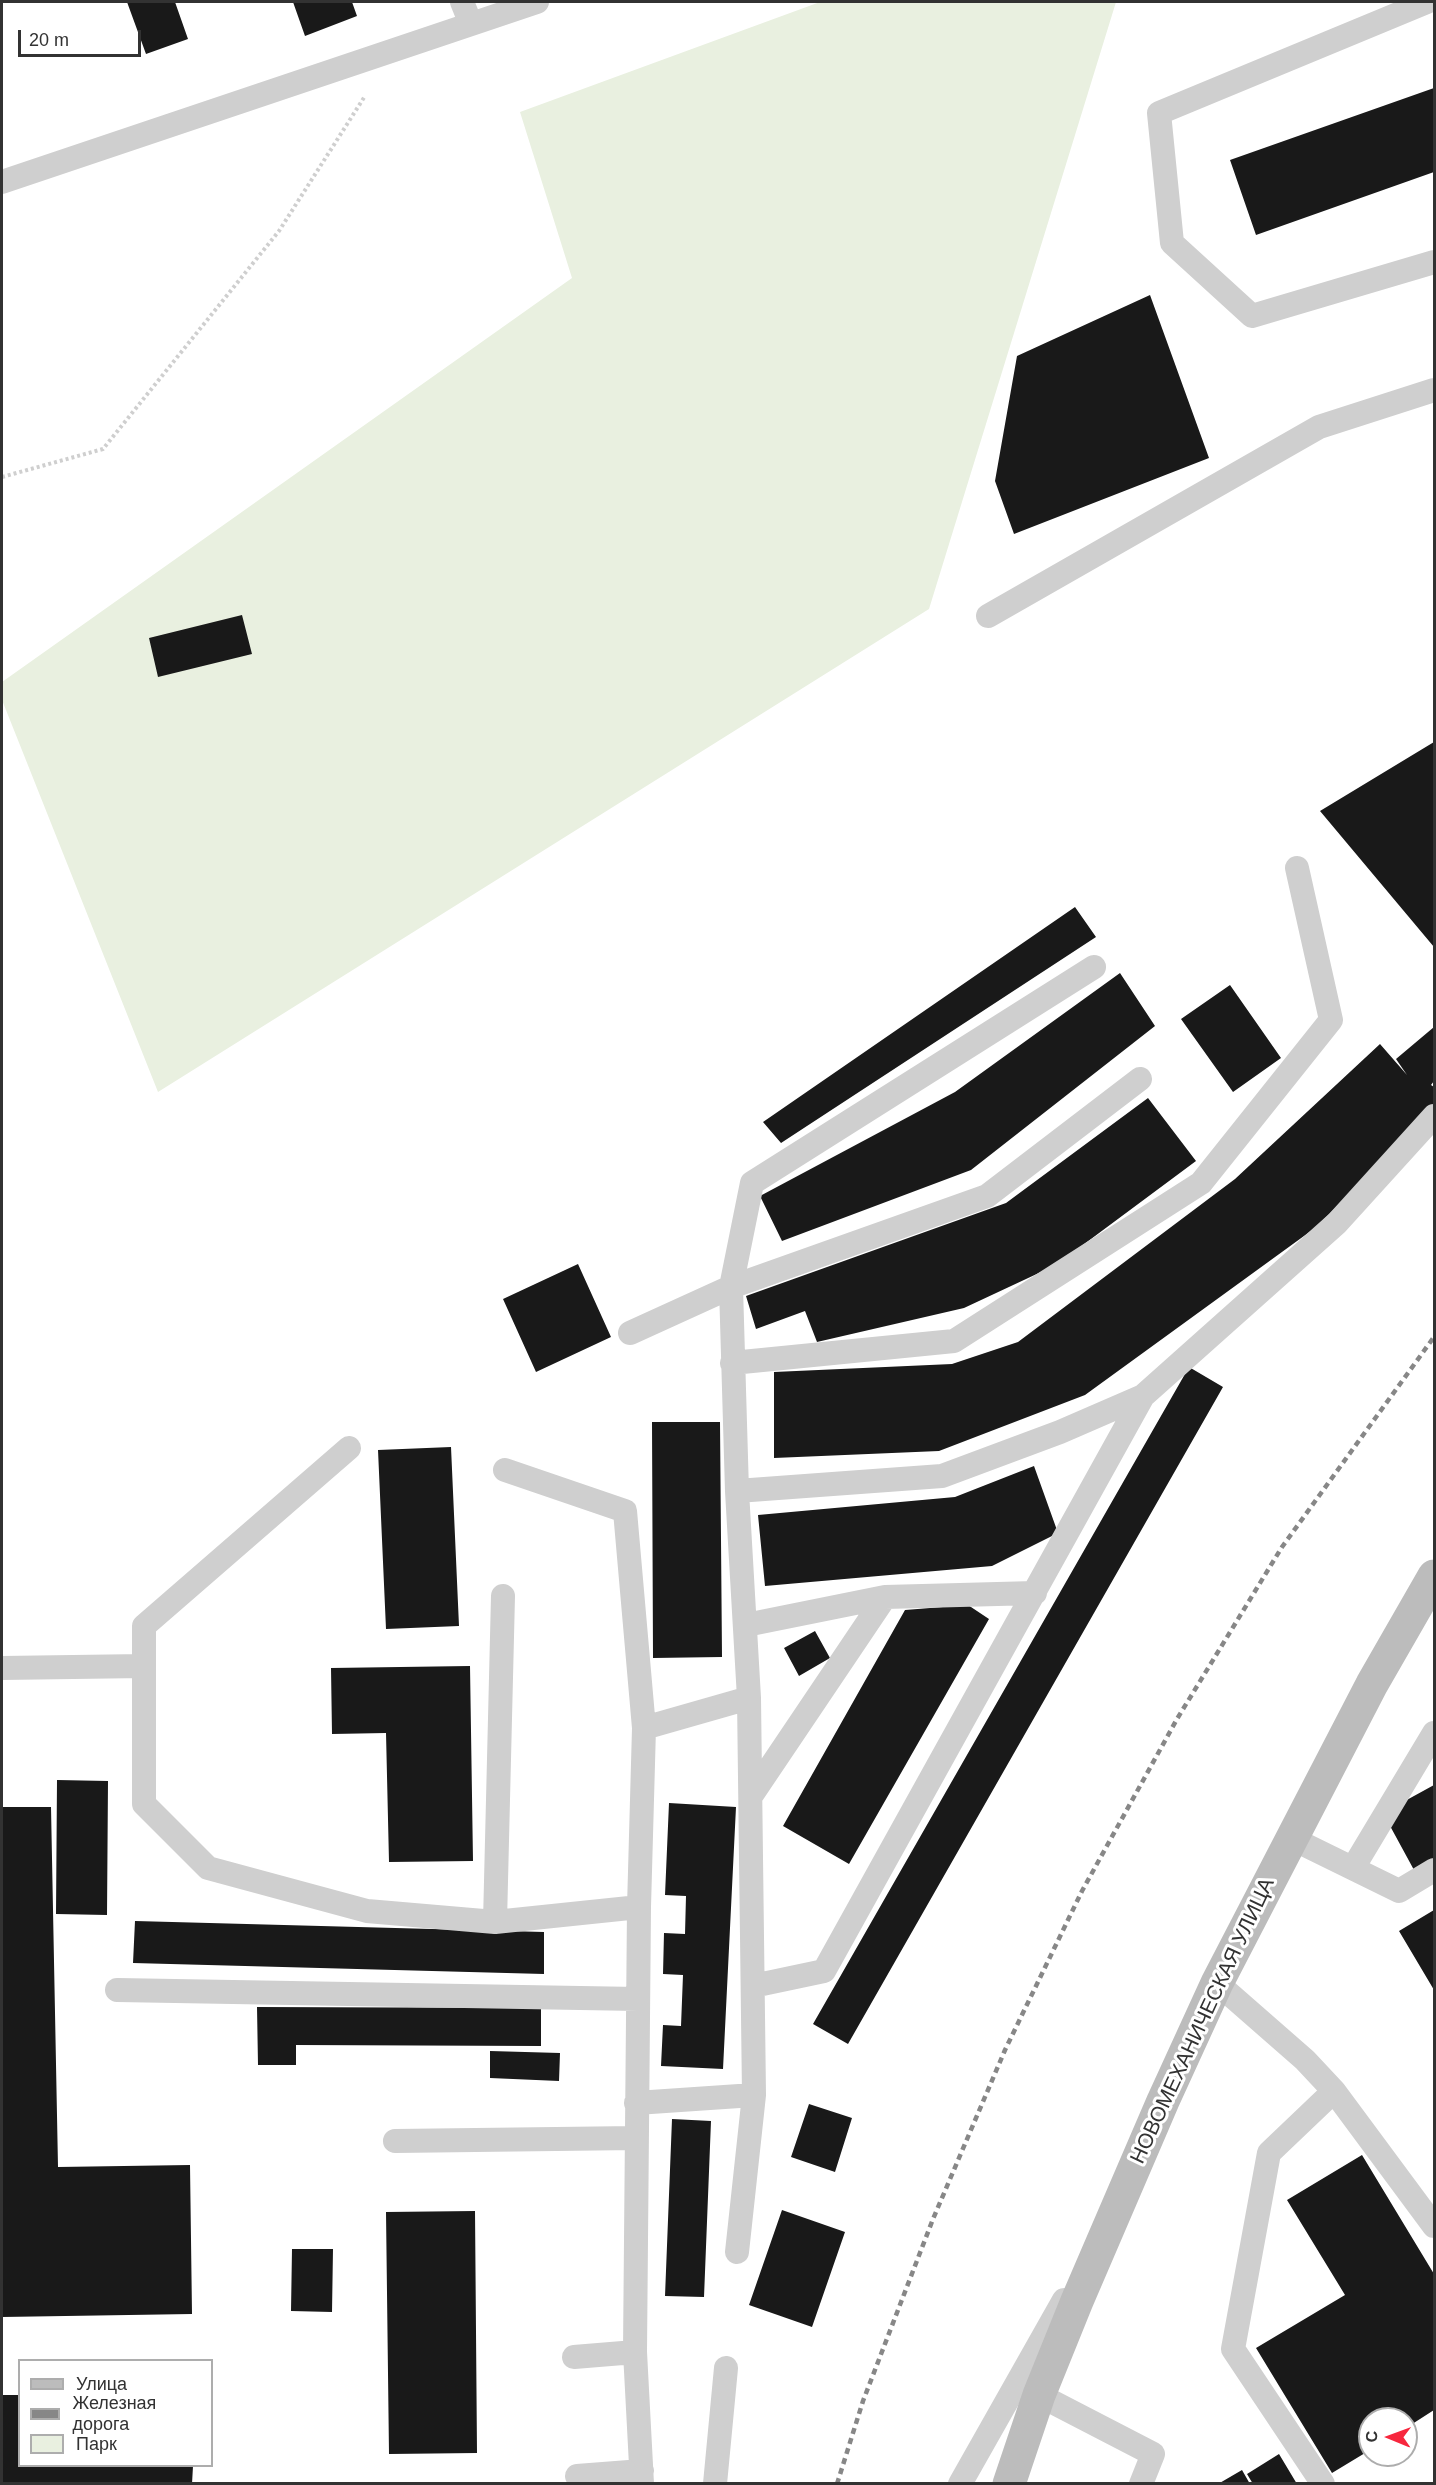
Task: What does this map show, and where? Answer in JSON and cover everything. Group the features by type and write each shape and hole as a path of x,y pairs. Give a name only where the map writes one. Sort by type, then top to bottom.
{"main road":[{"name":"НОВОМЕХАНИЧЕСКАЯ УЛИЦА","path":"1009,2484 1039,2395 1116,2209 1217,1983 1372,1684 1434,1576"}],"lane":[{"path":"462,2 471,24"},
{"path":"2,182 537,2"},
{"path":"1427,2 1159,114 1172,243 1252,316 1434,262"},
{"path":"988,616 1319,428 1434,390"},
{"path":"732,1363 954,1341 1202,1183 1331,1020 1296,868"},
{"path":"736,2252 754,2095 749,1698 737,1491 731,1287 752,1184 1094,967"},
{"path":"630,1333 731,1287 987,1196 1140,1079"},
{"path":"737,1491 942,1476 1060,1432 1143,1396 1337,1223 1434,1116"},
{"path":"753,1986 824,1971 1143,1396"},
{"path":"349,1448 144,1626 144,1804 208,1868 367,1911 495,1922 639,1907"},
{"path":"505,1470 625,1510 644,1728 636,2103 635,2352 642,2477 577,2476"},
{"path":"746,1625 885,1598 1035,1593"},
{"path":"495,1922 503,1596"},
{"path":"751,1796 885,1598"},
{"path":"2,1668 144,1666"},
{"path":"644,1728 749,1698"},
{"path":"1353,1868 1434,1734"},
{"path":"1291,1838 1399,1891 1434,1870"},
{"path":"1217,1983 1305,2060 1334,2091 1434,2226"},
{"path":"117,1990 638,1999"},
{"path":"1323,2484 1233,2349 1269,2152 1334,2091"},
{"path":"636,2103 754,2095"},
{"path":"395,2141 636,2138"},
{"path":"960,2484 1116,2209"},
{"path":"574,2358 635,2352"},
{"path":"714,2484 726,2368"},
{"path":"1039,2395 1153,2454 1141,2484"}],"path":[{"path":"2,477 103,449 279,231 395,50"}],"green space":[{"path":"820,2 1116,2 929,609 158,1092 2,700 2,682 572,278 520,112"}],"building":[{"path":"127,2 175,2 188,39 146,54"},
{"path":"293,2 352,2 357,16 305,36"},
{"path":"1434,88 1434,172 1256,235 1230,160"},
{"path":"1150,295 1209,458 1014,534 995,481 1017,356"},
{"path":"242,615 252,654 158,677 149,638"},
{"path":"1434,742 1434,947 1320,811"},
{"path":"1075,907 1096,937 781,1143 763,1122"},
{"path":"1120,973 1155,1026 971,1170 782,1241 760,1196 955,1092"},
{"path":"1230,985 1281,1058 1233,1092 1181,1019"},
{"path":"1434,1027 1434,1081 1431,1085 1434,1087 1434,1110 1315,1228 1085,1395 939,1451 774,1458 774,1372 952,1364 1018,1342 1235,1179 1380,1044 1407,1075 1396,1059"},
{"path":"1148,1098 1196,1161 1056,1265 964,1308 817,1342 805,1311 756,1329 746,1296 1006,1203"},
{"path":"578,1264 611,1337 536,1372 503,1299"},
{"path":"1189,1367 1223,1387 848,2044 813,2024"},
{"path":"652,1422 720,1422 722,1657 653,1658"},
{"path":"451,1447 459,1626 386,1629 378,1450"},
{"path":"1034,1466 1058,1533 992,1566 765,1586 758,1515 955,1497"},
{"path":"968,1605 989,1619 849,1864 783,1826 905,1610"},
{"path":"815,1631 830,1658 799,1676 784,1648"},
{"path":"470,1666 473,1861 389,1862 386,1733 332,1734 331,1668"},
{"path":"57,1780 108,1781 107,1915 56,1914"},
{"path":"1434,1785 1434,1859 1414,1870 1383,1813"},
{"path":"669,1803 736,1807 723,2069 661,2066 663,2025 681,2026 683,1975 663,1974 664,1933 685,1934 686,1896 665,1895"},
{"path":"2,1807 51,1807 58,2167 190,2165 192,2314 2,2317"},
{"path":"1434,1910 1434,1990 1399,1931"},
{"path":"135,1921 544,1932 544,1974 133,1963"},
{"path":"257,2007 541,2008 541,2046 296,2045 296,2065 258,2065"},
{"path":"490,2051 560,2053 559,2081 490,2078"},
{"path":"809,2104 852,2118 835,2172 791,2157"},
{"path":"672,2119 711,2121 704,2297 665,2296"},
{"path":"1362,2155 1434,2274 1434,2410 1418,2420 1418,2407 1358,2407 1358,2457 1332,2473 1256,2348 1345,2295 1287,2200"},
{"path":"782,2210 845,2232 812,2327 749,2305"},
{"path":"475,2211 477,2453 389,2454 386,2212"},
{"path":"292,2249 333,2249 332,2312 291,2311"},
{"path":"2,2395 18,2395 18,2467 193,2467 192,2484 2,2484"},
{"path":"1279,2454 1297,2484 1253,2484 1247,2474"},
{"path":"1242,2470 1250,2484 1218,2484"}],"railway":[{"path":"837,2484 863,2401 933,2219 1005,2050 1082,1891 1177,1719 1282,1547 1434,1337"}]}
